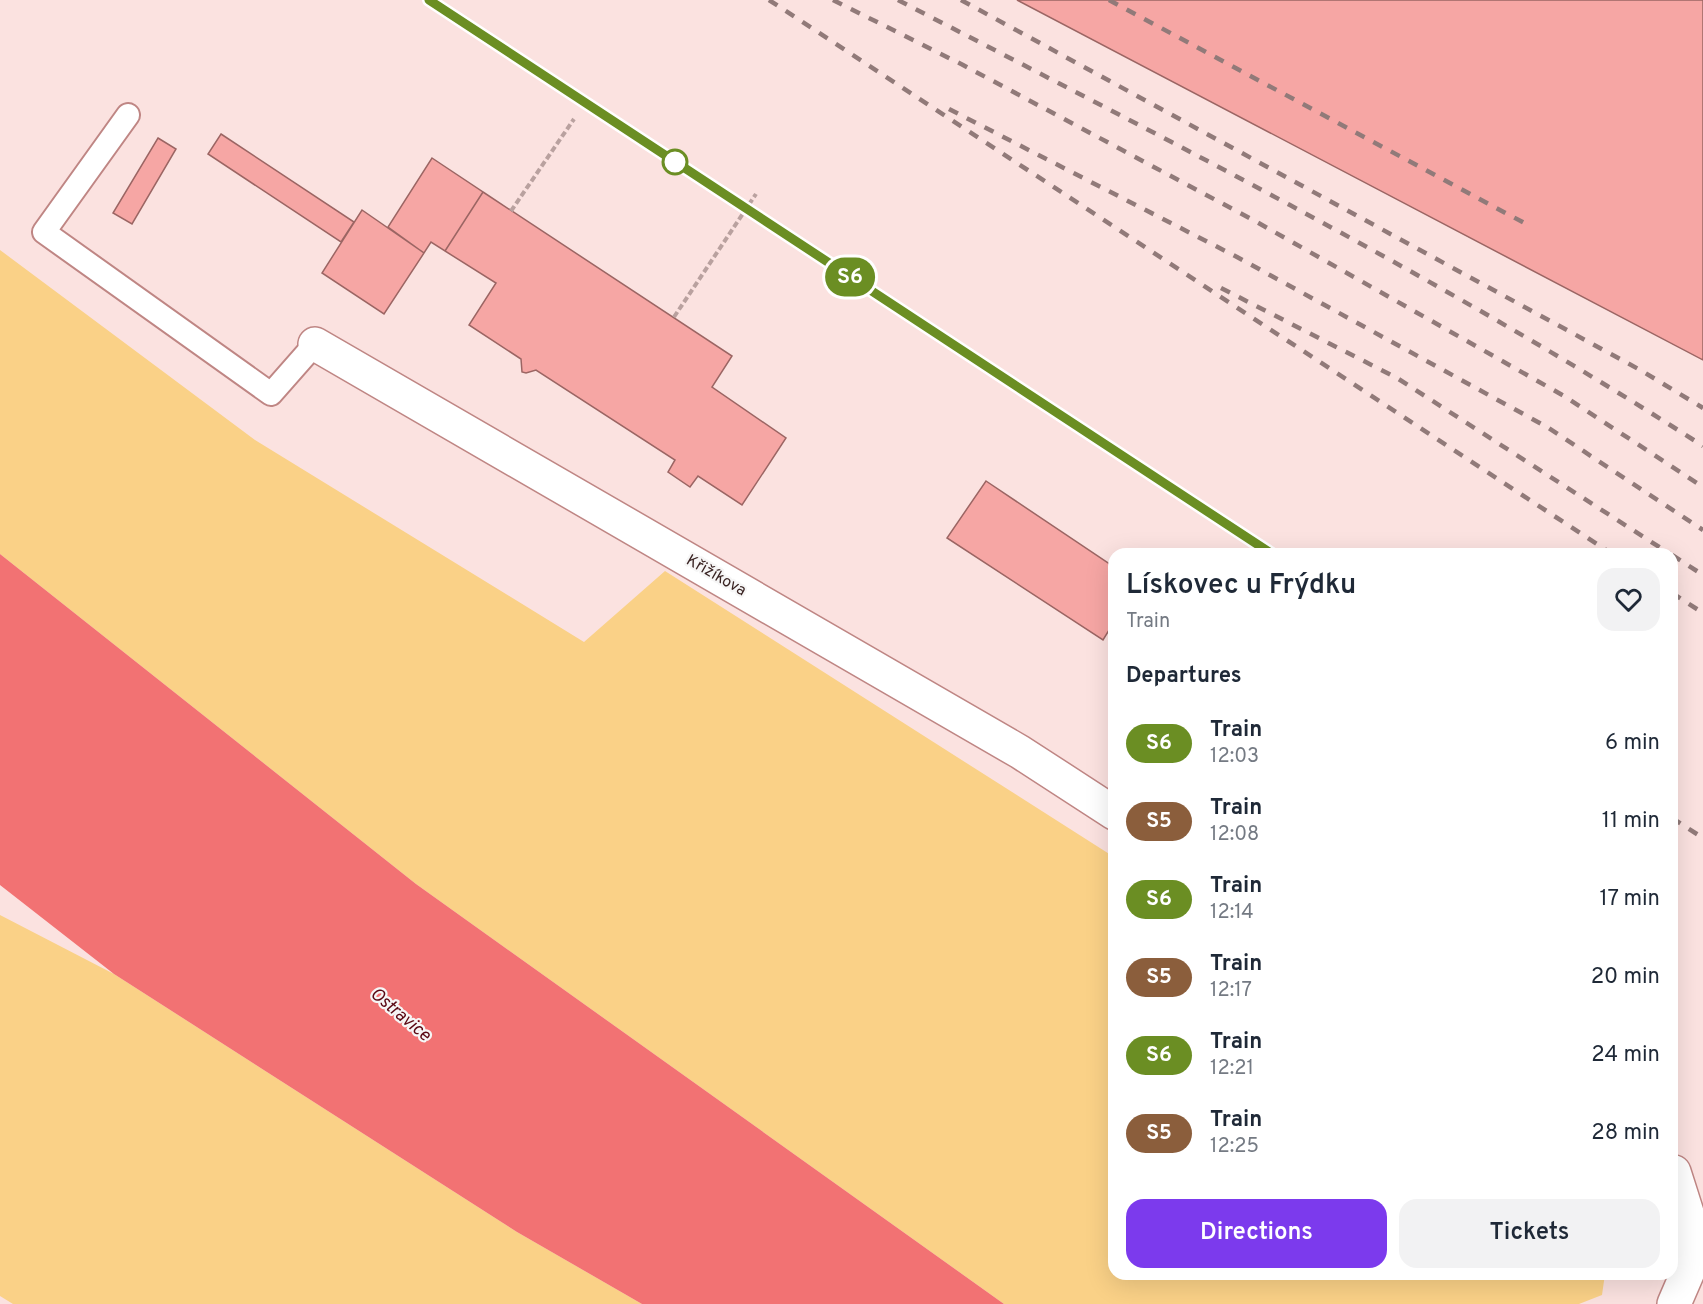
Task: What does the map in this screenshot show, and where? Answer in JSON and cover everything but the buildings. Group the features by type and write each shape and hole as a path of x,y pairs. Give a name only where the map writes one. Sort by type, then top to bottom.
{"street":[{"name":"Křižíkova","path":"315,344 1020,752 1108,809"},
{"path":"1678,1177 1703,1201"},
{"path":"1674,1304 1693,1260 1689,1219 1678,1187"}],"lane":[{"path":"129,115 44,232 271,394 315,344"}],"path":[{"path":"511,211 574,119"},
{"path":"674,318 756,194"}],"shaded area":[{"path":"0,250 255,440 584,642 665,571 1108,853 1108,1280 1604,1280 1602,1295 1579,1304 1004,1304 416,884 0,554"},
{"path":"0,915 114,974 517,1232 642,1304 13,1304 0,1296"}],"water":[{"name":"Ostravice","path":"0,554 416,884 1004,1304 642,1304 517,1232 114,974 0,885"}],"railway":[{"path":"429,0 1263,548"},
{"path":"769,0 1603,548"},
{"path":"833,0 963,65 1255,221 1564,396 1703,487"},
{"path":"898,0 1204,159 1407,269 1507,326 1703,446"},
{"path":"961,0 1642,371 1703,408"},
{"path":"1109,0 1528,225"},
{"path":"949,109 1237,257 1547,427 1703,530"},
{"path":"1221,288 1397,378 1661,548"},
{"path":"1678,559 1703,575"},
{"path":"1678,597 1703,613"},
{"path":"1678,822 1703,838"}],"train":[{"name":"S6","path":"429,0 1263,548"}]}
